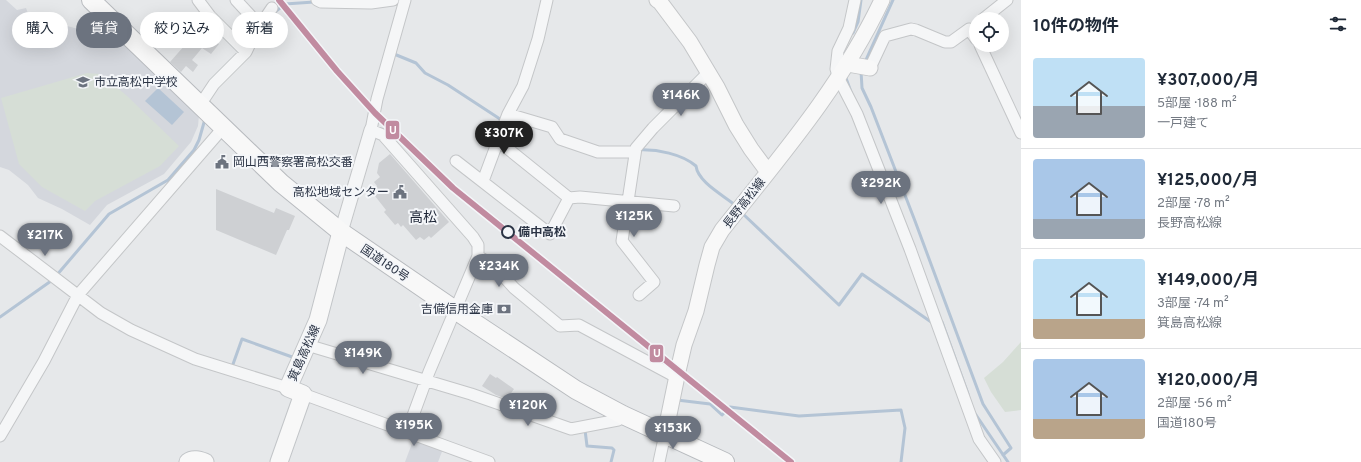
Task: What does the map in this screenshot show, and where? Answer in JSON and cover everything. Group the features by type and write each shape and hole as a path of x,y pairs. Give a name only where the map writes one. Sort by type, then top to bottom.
{"highway":[{"name":"国道180号","path":"91,0 281,183 341,232 576,390 623,415 724,462"}],"main road":[{"path":"657,0 690,42 709,72 736,125 768,172"},
{"name":"長野高松線","path":"665,434 684,345 694,320 712,248 722,230 839,79 861,66 882,0"},
{"name":"箕島高松線","path":"279,462 307,345 318,320 341,232"},
{"path":"188,462 197,459 206,462"}],"street":[{"path":"198,0 243,54"},
{"path":"236,0 247,12"},
{"path":"317,0 321,2 353,3 393,0"},
{"path":"341,232 371,130 405,0"},
{"path":"483,181 506,118 523,86 538,39 547,0"},
{"path":"855,0 849,28 838,51 836,69 839,79 857,114 939,326 979,439 995,462"},
{"path":"993,12 1005,4 1007,0"},
{"path":"269,12 272,8"},
{"path":"861,66 885,36 911,29 944,42 951,42 969,29"},
{"path":"205,110 214,84 243,54 247,48"},
{"path":"983,52 1021,133"},
{"path":"639,295 654,282 622,241 636,151 653,128 709,72"},
{"path":"506,118 552,127 560,139 598,152 636,151"},
{"path":"0,436 44,361 78,295 223,128"},
{"path":"371,130 383,135 473,237 478,245 478,256 428,372 427,380 408,432"},
{"path":"497,140 569,198 580,197 674,206"},
{"path":"456,161 550,234 569,198"},
{"path":"0,236 110,319 149,339 195,359 295,391 489,462"},
{"path":"478,256 495,267 514,288 560,326 579,325 676,377"},
{"path":"307,345 427,380 571,430 618,420 623,415"},
{"path":"659,462 665,434"}],"shaded area":[{"name":"市立高松中学校","path":"0,0 6,0 17,10 26,8 27,12 12,12 12,48 68,48 68,26 76,28 76,48 130,48 199,115 198,126 191,142 164,174 107,205 90,225 62,209 38,198 28,185 9,170 0,167"},
{"path":"87,73 100,74 126,95 179,146 160,166 95,201 85,211 42,187 19,164 1,98"},
{"path":"1021,342 1021,410 1005,412 991,392 984,378 1003,362"},
{"path":"414,438 443,449 438,462 405,462"}],"water":[{"path":"158,88 184,112 172,125 145,101"}],"building":[{"path":"182,48 202,48 192,60 198,65 193,72 186,66 181,72 170,62"},
{"path":"202,48 216,48 211,54"},
{"path":"390,154 449,222 431,238 429,236 424,240 420,237 416,240 403,225 401,227 398,223 395,225 384,212 386,210 375,196 377,194 374,190 377,186 374,182 380,177 377,173 379,163"},
{"path":"216,189 274,213 276,208 295,216 276,255 216,230"},
{"path":"490,374 514,389 507,399 496,395 482,386"}],"waterway":[{"path":"853,33 858,22 861,0"},
{"path":"865,62 893,0"},
{"path":"275,12 285,4 314,2"},
{"path":"394,54 416,63 425,73 448,85 500,119 503,119"},
{"path":"861,71 862,88 871,107 915,221 983,404 1011,448 1003,455"},
{"path":"846,78 851,92"},
{"path":"56,276 109,214 168,180 194,150 199,140 205,119"},
{"path":"638,150 653,150 684,158 696,166 698,172 706,183 735,205"},
{"path":"743,214 839,305 862,274 934,324"},
{"path":"0,317 51,281"},
{"path":"942,322 968,394"},
{"path":"232,367 242,339 295,358"},
{"path":"677,400 710,404 722,415 724,413"},
{"path":"730,407 799,416 901,410 905,428 901,462"},
{"path":"974,412 1008,462"},
{"path":"585,430 587,446 612,448 614,450 611,462"}],"transit line":[{"name":"U","path":"279,0 337,71 375,113 453,188 791,462"}],"place":[{"name":"市立高松中学校","path":"83,82"},
{"name":"岡山西警察署高松交番","path":"222,162"},
{"name":"高松地域センター","path":"400,192"},
{"name":"備中高松","path":"508,232"},
{"name":"吉備信用金庫","path":"504,309"}],"district":[{"name":"高松","path":"423,217"}]}
